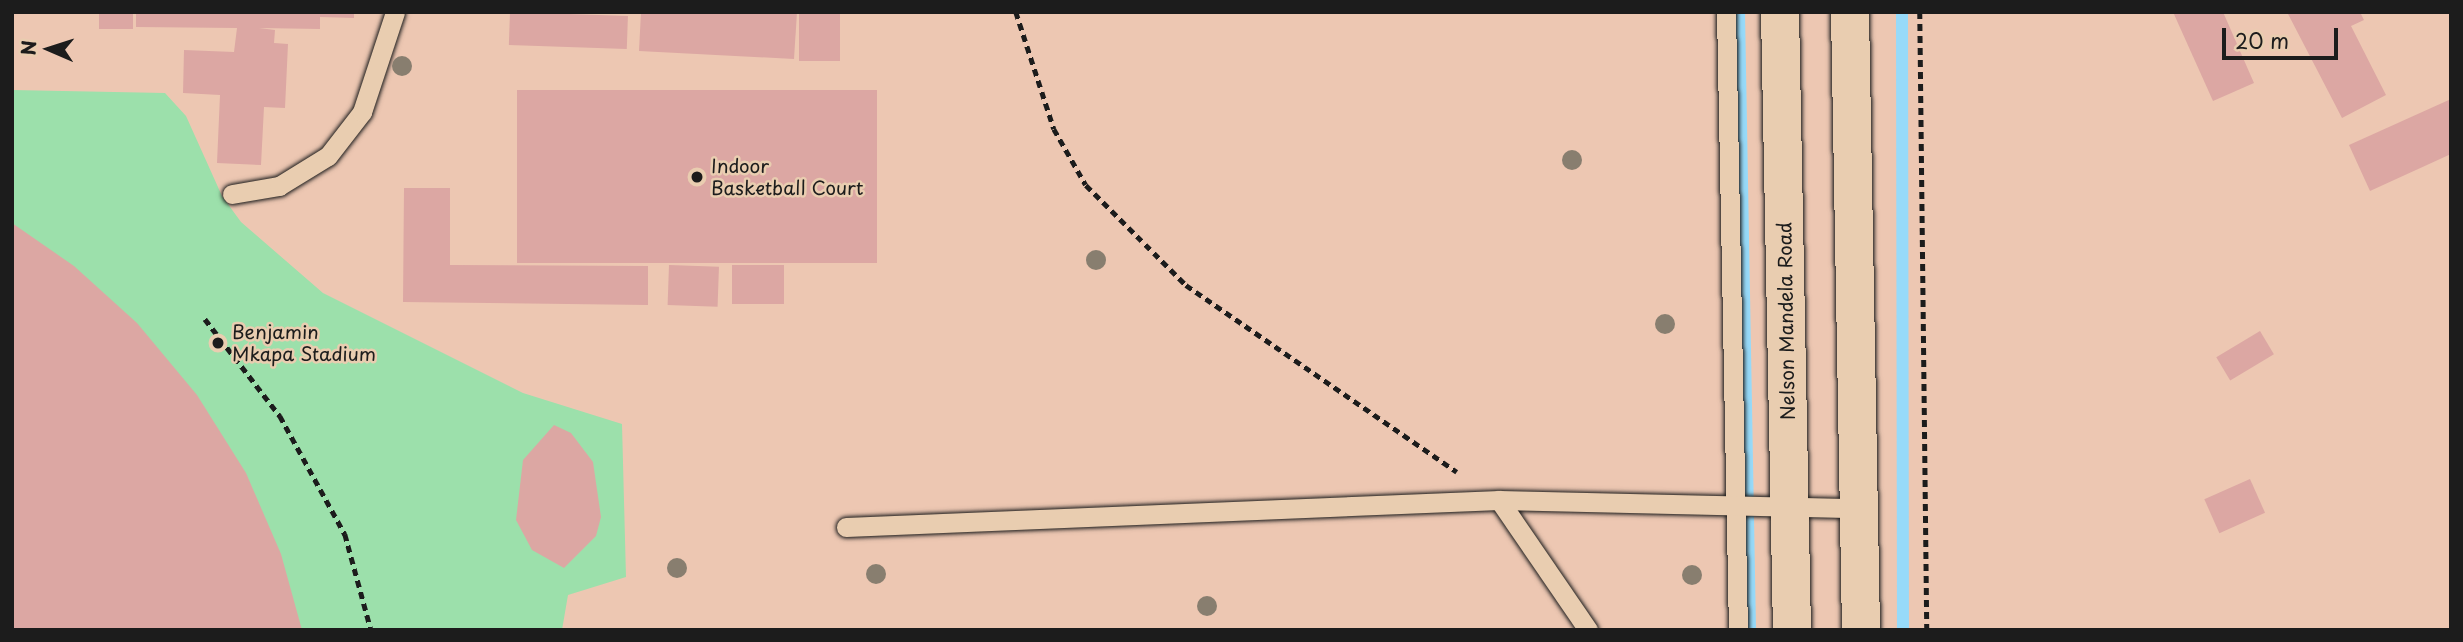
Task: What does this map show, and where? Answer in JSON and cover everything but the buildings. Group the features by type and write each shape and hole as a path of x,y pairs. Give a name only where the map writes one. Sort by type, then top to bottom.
{"main road":[{"name":"Nelson Mandela Road","path":"1780,12 1792,630"},
{"path":"1850,12 1861,630"}],"lane":[{"path":"232,194 279,186 328,156 362,112 395,12"},
{"path":"1726,12 1738,630"},
{"path":"1499,500 1588,630"},
{"path":"846,527 1499,500 1737,503 1859,508"}],"path":[{"path":"1016,12 1054,129 1095,194 1186,285 1499,500"},
{"path":"1920,12 1927,630"},
{"path":"205,319 280,416 345,534 371,630"}],"green space":[{"name":"Benjamin Mkapa Stadium","path":"12,90 165,93 186,116 222,196 241,222 323,293 523,393 622,424 626,577 568,595 562,630 12,630"}],"waterway":[{"path":"1739,12 1750,630"},
{"path":"1902,12 1903,630"}],"place":[{"name":"Indoor Basketball Court","path":"697,177"},
{"name":"Benjamin Mkapa Stadium","path":"218,343"}]}
